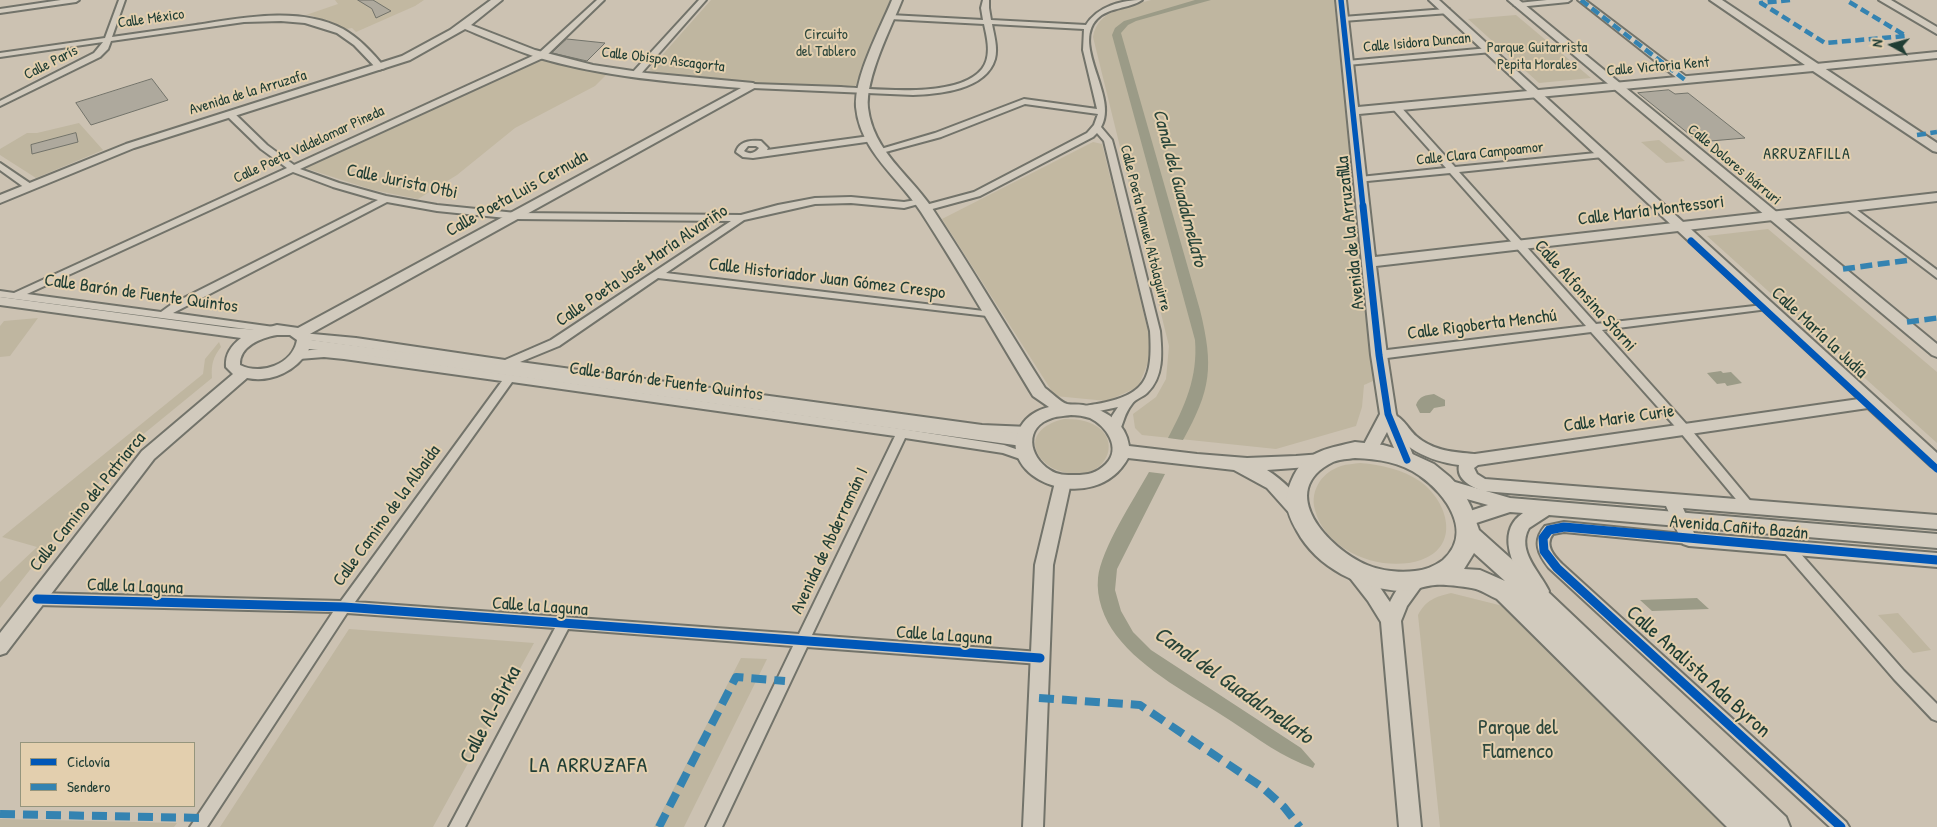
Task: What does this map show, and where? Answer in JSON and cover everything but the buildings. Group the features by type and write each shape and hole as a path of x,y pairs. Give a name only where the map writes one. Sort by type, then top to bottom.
{"highway":[{"path":"1746,827 1505,592 1480,580 1427,578 1392,581 1358,572 1332,557 1310,535 1298,511 1296,496 1300,481 1311,466 1331,455 1355,450 1369,450 1407,460 1427,470 1448,487 1460,503 1468,527 1776,827"},
{"path":"1427,578 1456,564 1464,551 1468,527"}],"main road":[{"path":"897,0 866,77 863,90 862,106 866,129 870,139 922,204 1039,392 1063,409"},
{"name":"Avenida de la Arruzafilla","path":"1341,0 1379,355 1388,414 1407,460"},
{"path":"1716,0 1937,148"},
{"name":"Calle Victoria Kent","path":"1353,111 1816,67"},
{"name":"Calle María Montessori","path":"1370,262 1937,197"},
{"path":"1039,392 1040,415"},
{"path":"1063,409 1084,410 1098,415 1115,429 1120,439 1122,451 1115,466 1102,476 1085,482 1063,482 1046,476 1034,468 1026,457 1024,435 1032,422 1040,415 1063,409"},
{"path":"1369,450 1388,414"},
{"path":"1122,451 1234,465 1292,464 1322,460"},
{"path":"1234,465 1252,470 1269,479 1281,490 1298,511"},
{"name":"Avenida Cañito Bazán","path":"1448,487 1510,504 1546,508 1937,541"},
{"name":"Avenida Cañito Bazán","path":"1468,527 1510,504"},
{"path":"1546,508 1523,523 1517,536 1519,556 1528,575 1562,620"},
{"path":"1352,569 1375,594 1391,621 1410,827"},
{"path":"1391,621 1400,601 1427,578"}],"street":[{"path":"0,11 58,1 76,0"},
{"path":"108,39 122,0"},
{"name":"Avenida de la Arruzafa","path":"0,199 130,146 381,68 427,49 466,26 497,0"},
{"name":"Calle Poeta Valdelomar Pineda","path":"15,296 542,55 601,0"},
{"path":"635,74 703,0"},
{"name":"Calle Obispo Ascagorta","path":"466,26 542,55 635,74 754,86 928,92 950,88 972,80 989,66 992,57 986,0"},
{"path":"1097,128 1102,112 1087,48 1088,27 1091,21 1100,14 1140,0"},
{"name":"Calle María la Judía","path":"1434,0 1937,462"},
{"path":"1516,2 1568,0"},
{"path":"1581,0 1685,80"},
{"path":"1884,0 1937,30"},
{"name":"Calle Dolores Ibárruri","path":"1516,2 1937,352"},
{"path":"1343,20 1446,11"},
{"path":"890,17 1088,27"},
{"name":"Calle México","path":"0,55 244,20 276,18 324,25 340,32 381,68"},
{"name":"Calle París","path":"0,104 97,55 105,47 108,39"},
{"name":"Calle Isidora Duncan","path":"1348,63 1489,50"},
{"path":"1816,67 1937,55"},
{"name":"Calle Poeta Luis Cernuda","path":"242,374 257,375 269,373 286,366 301,343 329,319 754,86"},
{"path":"878,151 938,135 1024,101 1102,112"},
{"name":"Calle Alfonsina Storni","path":"1396,107 1592,329 1684,429 1749,507"},
{"name":"Calle Jurista Otbi","path":"230,114 264,147 293,169 336,185 385,199 445,209 516,216 740,218"},
{"name":"Calle Poeta José María Alvariño","path":"505,364 555,343 740,218 785,206 815,201 851,200 904,205 922,204 977,194 1083,140 1097,128"},
{"name":"Calle Poeta Manuel Altolaguirre","path":"1097,128 1108,140 1156,341 1156,360 1150,383 1139,395 1128,402 1118,416 1115,429"},
{"path":"758,154 870,139"},
{"name":"Calle Clara Campoamor","path":"1360,180 1603,154"},
{"path":"0,166 28,186"},
{"path":"162,316 176,306 379,204 385,199"},
{"path":"1849,207 1937,275"},
{"name":"Calle Historiador Juan Gómez Crespo","path":"657,275 992,315"},
{"name":"Calle Barón de Fuente Quintos","path":"0,294 277,330"},
{"name":"Calle Barón de Fuente Quintos","path":"0,301 232,333 259,335"},
{"name":"Calle Rigoberta Menchú","path":"1379,355 1768,306"},
{"path":"324,337 324,326 329,319"},
{"path":"242,374 233,367 231,361 240,346 259,335 277,330 286,330 301,343"},
{"name":"Calle Barón de Fuente Quintos","path":"232,333 240,346"},
{"name":"Calle Barón de Fuente Quintos","path":"301,343 324,337 505,364 1024,435"},
{"name":"Calle Barón de Fuente Quintos","path":"301,343 1024,435"},
{"name":"Calle Barón de Fuente Quintos","path":"301,343 324,353 1004,448 1026,457"},
{"name":"Calle Camino del Patriarca","path":"0,647 148,455 242,374"},
{"name":"Calle Camino de la Albaida","path":"198,827 344,607 510,379"},
{"name":"Calle Poeta Manuel Altolaguirre","path":"1084,410 1128,402"},
{"name":"Calle Marie Curie","path":"1388,414 1409,440 1422,450 1442,458 1475,460 1872,402"},
{"name":"Avenida de Abderramán I","path":"714,827 804,642 902,433"},
{"name":"Avenida Cañito Bazán","path":"1475,460 1468,463 1466,467 1467,473 1470,479 1483,485 1937,522"},
{"path":"1033,827 1044,565 1063,482"},
{"name":"Avenida Cañito Bazán","path":"1671,500 1689,539"},
{"name":"Avenida Cañito Bazán","path":"1543,538 1549,530 1564,527 1937,560"},
{"name":"Calle Analista Ada Byron","path":"1543,538 1543,549 1548,559 1842,827"},
{"path":"1788,548 1899,675 1937,714"},
{"name":"Calle la Laguna","path":"37,599 344,607 1040,658"},
{"name":"Calle Al-Birka","path":"457,827 564,624"}],"shaded area":[{"path":"335,0 424,0 415,6 356,32 352,28 346,29 313,19 314,16 306,15 338,4"},
{"path":"1195,0 1211,0 1136,21 1128,25 1121,33 1200,310 1207,347 1207,378 1204,392 1183,440 1168,438 1189,391 1194,366 1195,340 1112,35 1115,28 1124,21"},
{"path":"541,58 608,73 595,86 515,128 457,175 418,199 373,190 305,168"},
{"path":"1093,142 1102,144 1153,351 1138,387 1107,401 1055,396 942,219"},
{"path":"1721,371 1723,373 1731,372 1742,383 1727,386 1725,383 1717,384 1707,373"},
{"path":"1434,394 1445,400 1445,406 1434,408 1430,413 1420,413 1416,405 1419,400"},
{"path":"1149,472 1165,474 1117,569 1115,590 1121,611 1133,632 1151,650 1301,748 1315,764 1313,768 1291,759 1270,747 1169,682 1127,648 1108,622 1098,593 1100,566 1119,524"},
{"path":"1697,598 1709,609 1652,611 1640,600"}],"green space":[{"name":"Circuito del Tablero","path":"711,0 890,0 856,85 853,88 755,83 656,74 649,70"},
{"path":"1151,0 1334,0 1373,381 1364,385 1362,407 1356,426 1276,449 1142,435 1135,428 1133,414 1156,397 1166,379 1169,346 1093,37 1101,20 1107,15 1123,7"},
{"name":"Parque Guitarrista Pepita Morales","path":"1516,15 1591,78 1539,83 1468,19"},
{"path":"79,123 103,150 36,178 0,155 0,149 27,133 37,133"},
{"path":"1659,140 1685,161 1666,163 1641,142"},
{"path":"1768,229 1937,372 1937,443 1707,236"},
{"path":"38,318 10,356 0,357 0,326 4,321"},
{"path":"219,342 221,347 213,361 212,378 124,450 0,608 0,582 37,547 2,537 203,374 205,359"},
{"path":"1064,419 1087,422 1101,430 1108,440 1108,452 1102,463 1091,471 1076,474 1057,470 1046,463 1037,452 1036,439 1042,429"},
{"path":"1360,463 1384,466 1399,471 1421,482 1430,491 1438,501 1446,523 1446,534 1442,545 1434,553 1421,560 1406,563 1390,564 1373,561 1343,548 1321,525 1314,506 1314,495 1320,481 1326,474 1338,467"},
{"name":"Parque del Flamenco","path":"1451,593 1503,606 1727,827 1440,827 1418,615 1431,600"},
{"path":"1898,613 1931,650 1913,653 1878,615"},
{"path":"349,629 534,643 433,827 220,827"},
{"path":"741,658 767,659 684,827 654,827"},
{"path":"0,819 177,823 174,827 0,827"}],"marked path":[{"path":"1581,0 1685,80"},
{"path":"1790,0 1761,3 1825,43 1906,36 1846,0"},
{"path":"1917,135 1937,132"},
{"path":"1843,269 1910,260"},
{"path":"1907,322 1937,318"},
{"path":"659,827 736,677 785,681"},
{"path":"1039,698 1140,705 1262,787 1284,807 1300,827"},
{"path":"0,814 204,818"}],"cycle path":[{"path":"1341,0 1379,355 1388,414 1407,460"},
{"path":"1691,241 1937,469"},
{"path":"1841,827 1557,568 1544,551 1543,538 1549,530 1564,527 1937,560"},
{"path":"37,599 344,607 1040,658"}],"district":[{"name":"ARRUZAFILLA","path":"1807,155"},
{"name":"LA ARRUZAFA","path":"589,766"}],"water label":[{"name":"Canal del Guadalmellato","path":"1179,188"},
{"name":"Canal del Guadalmellato","path":"1233,686"}]}
